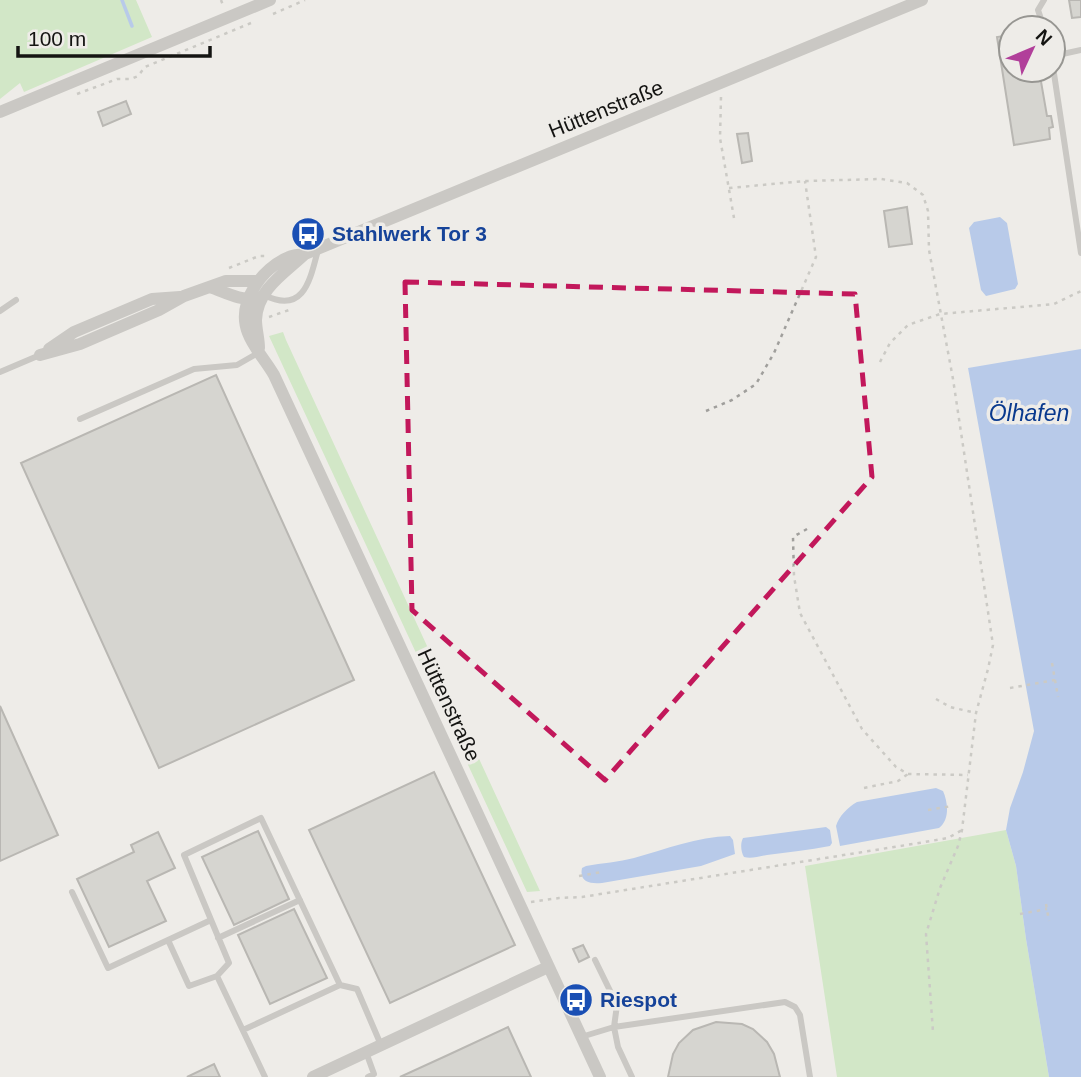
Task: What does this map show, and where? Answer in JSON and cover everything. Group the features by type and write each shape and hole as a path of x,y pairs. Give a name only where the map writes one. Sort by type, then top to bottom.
{"street":[{"path":"0,112 270,0"},
{"name":"Hüttenstraße","path":"260,352 256,321 259,304 278,276 305,254 922,0"},
{"name":"Hüttenstraße","path":"305,254 290,256 271,267 258,281 244,315 248,334 274,374 600,1077"},
{"path":"40,355 74,332 152,299 184,296 226,281 258,281"},
{"path":"210,287 239,298 249,299 264,295"},
{"path":"313,1077 548,967"}],"lane":[{"path":"1056,84 1081,253"},
{"path":"264,295 285,302 297,298 306,289 318,248"},
{"path":"0,311 16,300"},
{"path":"80,419 194,369 237,365 260,352"},
{"path":"0,372 40,355"},
{"path":"168,940 189,986 217,976 229,963 184,855 261,818 340,985"},
{"path":"72,892 108,968 211,920"},
{"path":"218,938 300,900"},
{"path":"595,960 617,1005 614,1027 618,1046 632,1077"},
{"path":"217,976 265,1077"},
{"path":"243,1030 340,985 356,989 381,1045"},
{"path":"581,1037 614,1027 785,1002 794,1007 800,1015 810,1077"},
{"path":"366,1052 373,1074 368,1077"}],"path":[{"path":"720,83 720,138 734,218"},
{"path":"729,188 806,181 881,179 907,183 923,195 928,211 929,250 953,380 993,645 976,713 962,830 926,934 933,1032"},
{"path":"706,411 732,400 756,384 774,353 816,257 806,181"},
{"path":"880,362 890,343 908,325 940,314 1054,304 1081,291"},
{"path":"807,529 793,537 794,576 800,613 862,729 897,767 908,774 968,775"},
{"path":"1052,663 1058,697"},
{"path":"1010,688 1055,680"},
{"path":"936,699 950,707 976,713"},
{"path":"864,788 898,781 908,774"},
{"path":"928,810 952,806"},
{"path":"520,904 582,897 919,844 948,838 962,830"},
{"path":"579,876 602,872"},
{"path":"1020,914 1046,907 1049,921"}],"highlighted area":[{"path":"405,282 855,294 872,477 605,780 412,610"}],"green space":[{"path":"0,0 136,0 152,37 24,92 20,83 0,99"},
{"path":"283,332 540,891 527,892 269,336"},
{"path":"1006,830 1016,866 1049,1077 837,1077 805,866"}],"water":[{"path":"1000,217 1007,223 1018,284 1015,289 986,296 981,290 969,228 974,222"},
{"name":"Ölhafen","path":"1081,349 1081,1077 1049,1077 1016,866 1006,830 1010,808 1034,731 968,368"},
{"path":"936,788 943,791 947,805 945,820 939,828 840,846 837,822 850,806 857,802"},
{"path":"826,827 830,830 830,846 753,858 744,857 742,853 743,838"},
{"path":"730,836 735,854 701,866 602,883 590,883 582,877 582,868 586,866 628,859 694,841"}],"building":[{"path":"1069,0 1081,0 1081,17 1072,18"},
{"path":"1004,84 1041,84 1047,116 1051,116 1053,127 1049,128 1050,139 1014,145"},
{"path":"126,101 131,114 103,126 98,112"},
{"path":"748,133 752,161 742,163 737,134"},
{"path":"907,207 912,244 889,247 884,211"},
{"path":"216,375 354,680 159,768 21,463"},
{"path":"0,706 58,835 0,861"},
{"path":"434,772 515,945 390,1003 309,830"},
{"path":"258,831 289,899 234,925 202,857"},
{"path":"158,832 175,868 147,881 166,921 109,947 77,879 134,852 131,845"},
{"path":"294,909 327,978 270,1004 238,935"},
{"path":"583,945 589,957 579,962 573,949"},
{"path":"716,1022 742,1024 753,1029 767,1042 774,1054 780,1077 668,1077 673,1054 679,1043 693,1030"},
{"path":"508,1027 531,1077 400,1077 448,1055"},
{"path":"214,1064 220,1077 187,1077"}],"waterway":[{"path":"122,0 132,26"}],"place":[{"name":"Stahlwerk Tor 3","path":"308,234"},
{"name":"Riespot","path":"576,1000"}]}
